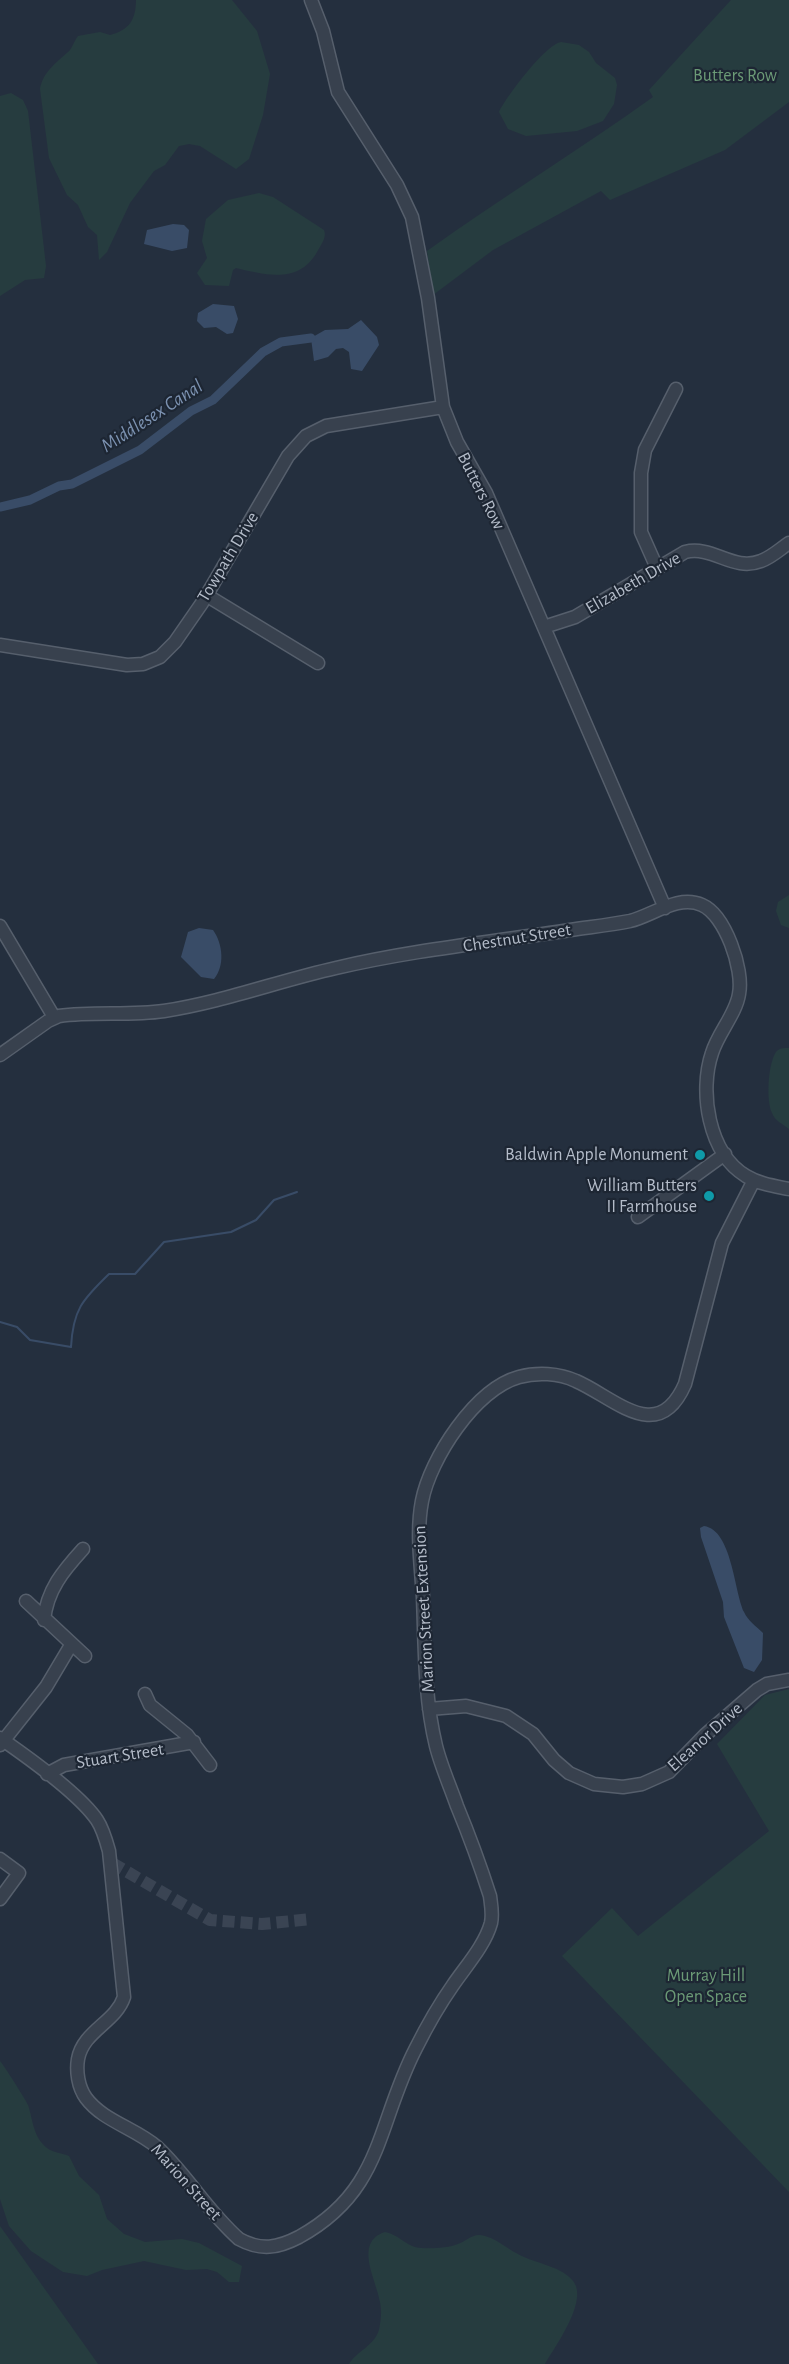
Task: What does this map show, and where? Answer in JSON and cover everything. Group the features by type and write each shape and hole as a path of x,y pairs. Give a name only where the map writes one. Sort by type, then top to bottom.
{"street":[{"name":"Butters Row","path":"311,0 323,31 338,92 357,125 394,179 412,217 428,298 443,407 457,442 486,493 665,908"},
{"path":"657,568 642,537 641,473 645,450 676,389"},
{"name":"Towpath Drive","path":"0,645 117,664 143,664 155,660 169,650 206,595 288,456 306,436 326,426 443,407"},
{"name":"Elizabeth Drive","path":"544,627 575,617 680,554 696,550 735,563 753,563 770,557 789,543"},
{"path":"206,595 318,663"},
{"name":"Chestnut Street","path":"54,1017 144,1013 190,1006 357,963 623,922 690,902 712,911 723,926 737,964 739,994 716,1042 705,1087 710,1120 725,1154 738,1170 754,1180 789,1189"},
{"path":"0,926 54,1017 0,1055"},
{"path":"638,1217 725,1154"},
{"name":"Marion Street Extension","path":"492,1917 490,1896 480,1865 436,1748 429,1709 424,1659 419,1529 425,1489 441,1453 485,1395 502,1383 529,1375 557,1375 575,1380 622,1407 640,1414 658,1413 669,1407 679,1397 685,1384 722,1243 754,1180"},
{"path":"44,1620 46,1604 55,1583 83,1549"},
{"path":"26,1601 85,1656"},
{"path":"1,1741 46,1687 71,1645"},
{"name":"Eleanor Drive","path":"429,1709 466,1706 506,1716 533,1734 547,1753 568,1773 594,1784 623,1787 642,1784 669,1772 705,1735 757,1690 770,1683 789,1680"},
{"path":"145,1694 150,1705 194,1742 210,1765"},
{"name":"Marion Street","path":"1,1741 47,1774 97,1820 106,1840 112,1863 124,1994 118,2007 82,2048 78,2068 83,2094 100,2112 135,2131 156,2146 228,2229 239,2239 254,2246 271,2248 290,2242 329,2217 354,2193 371,2163 406,2066 437,2010 487,1934 492,1917"},
{"name":"Stuart Street","path":"47,1774 64,1765 194,1742"},
{"path":"0,1858 19,1873 0,1899"}],"green space":[{"path":"136,0 232,0 257,31 270,74 263,115 249,159 236,169 200,146 189,144 179,146 165,165 154,171 130,203 107,252 99,260 97,235 88,227 78,205 67,195 49,158 40,89 47,73 69,51 78,36 100,32 110,35 127,27 135,13"},
{"name":"Butters Row","path":"731,0 789,0 789,102 725,150 610,200 601,191 493,250 433,295 427,251 653,97 649,90"},
{"path":"561,42 579,45 615,78 617,85 614,104 603,121 577,131 526,136 508,129 499,112 503,105 536,61 554,45"},
{"path":"11,93 23,100 28,111 46,266 44,278 25,280 0,296 0,96"},
{"path":"259,193 273,197 324,230 324,238 320,247 310,262 291,273 281,275 259,273 236,268 233,270 229,286 205,285 197,273 207,258 202,241 206,219 228,200"},
{"path":"789,895 789,928 781,925 776,911 778,902"},
{"path":"789,1048 789,1129 773,1116 769,1091 773,1058 779,1050"},
{"name":"Murray Hill Open Space","path":"789,1689 789,2192 562,1956 612,1908 638,1936 769,1831 717,1744 765,1695"},
{"path":"0,2061 28,2105 34,2128 42,2144 50,2150 69,2156 79,2176 99,2195 107,2219 124,2234 145,2242 182,2239 199,2243 242,2266 239,2282 229,2282 217,2272 207,2269 186,2270 144,2261 102,2270 87,2276 63,2272 31,2251 9,2226 0,2199"},
{"path":"0,2226 98,2364 0,2364"},
{"path":"385,2232 411,2246 425,2248 450,2246 473,2236 485,2236 518,2254 557,2269 568,2276 577,2289 577,2300 569,2323 545,2364 349,2364 377,2336 379,2330 381,2306 369,2263 369,2253 370,2244 375,2237"}],"water":[{"path":"173,224 184,225 189,230 187,248 172,251 144,244 147,230"},
{"path":"213,304 234,306 238,319 233,333 227,334 216,327 204,328 197,321 198,313"},
{"path":"361,320 377,337 379,345 362,371 351,369 349,352 343,348 336,349 328,357 314,361 311,338 325,330 348,329"},
{"path":"199,928 213,930 221,948 220,968 214,979 201,977 181,957 188,932"},
{"path":"704,1526 713,1530 721,1538 731,1563 744,1612 763,1633 762,1660 754,1672 744,1668 724,1617 723,1602 701,1537 700,1528"}],"waterway":[{"name":"Middlesex Canal","path":"0,507 30,500 59,486 72,484 140,450 191,411 213,400 263,352 281,342 311,338"},
{"path":"0,1322 17,1327 30,1340 71,1347 74,1324 81,1306 109,1274 135,1274 164,1242 231,1232 256,1220 274,1200 297,1192"}],"tunnel":[{"path":"112,1863 210,1920 262,1924 312,1919"}],"place":[{"name":"Baldwin Apple Monument","path":"700,1155"},
{"name":"William Butters II Farmhouse","path":"709,1196"}]}
